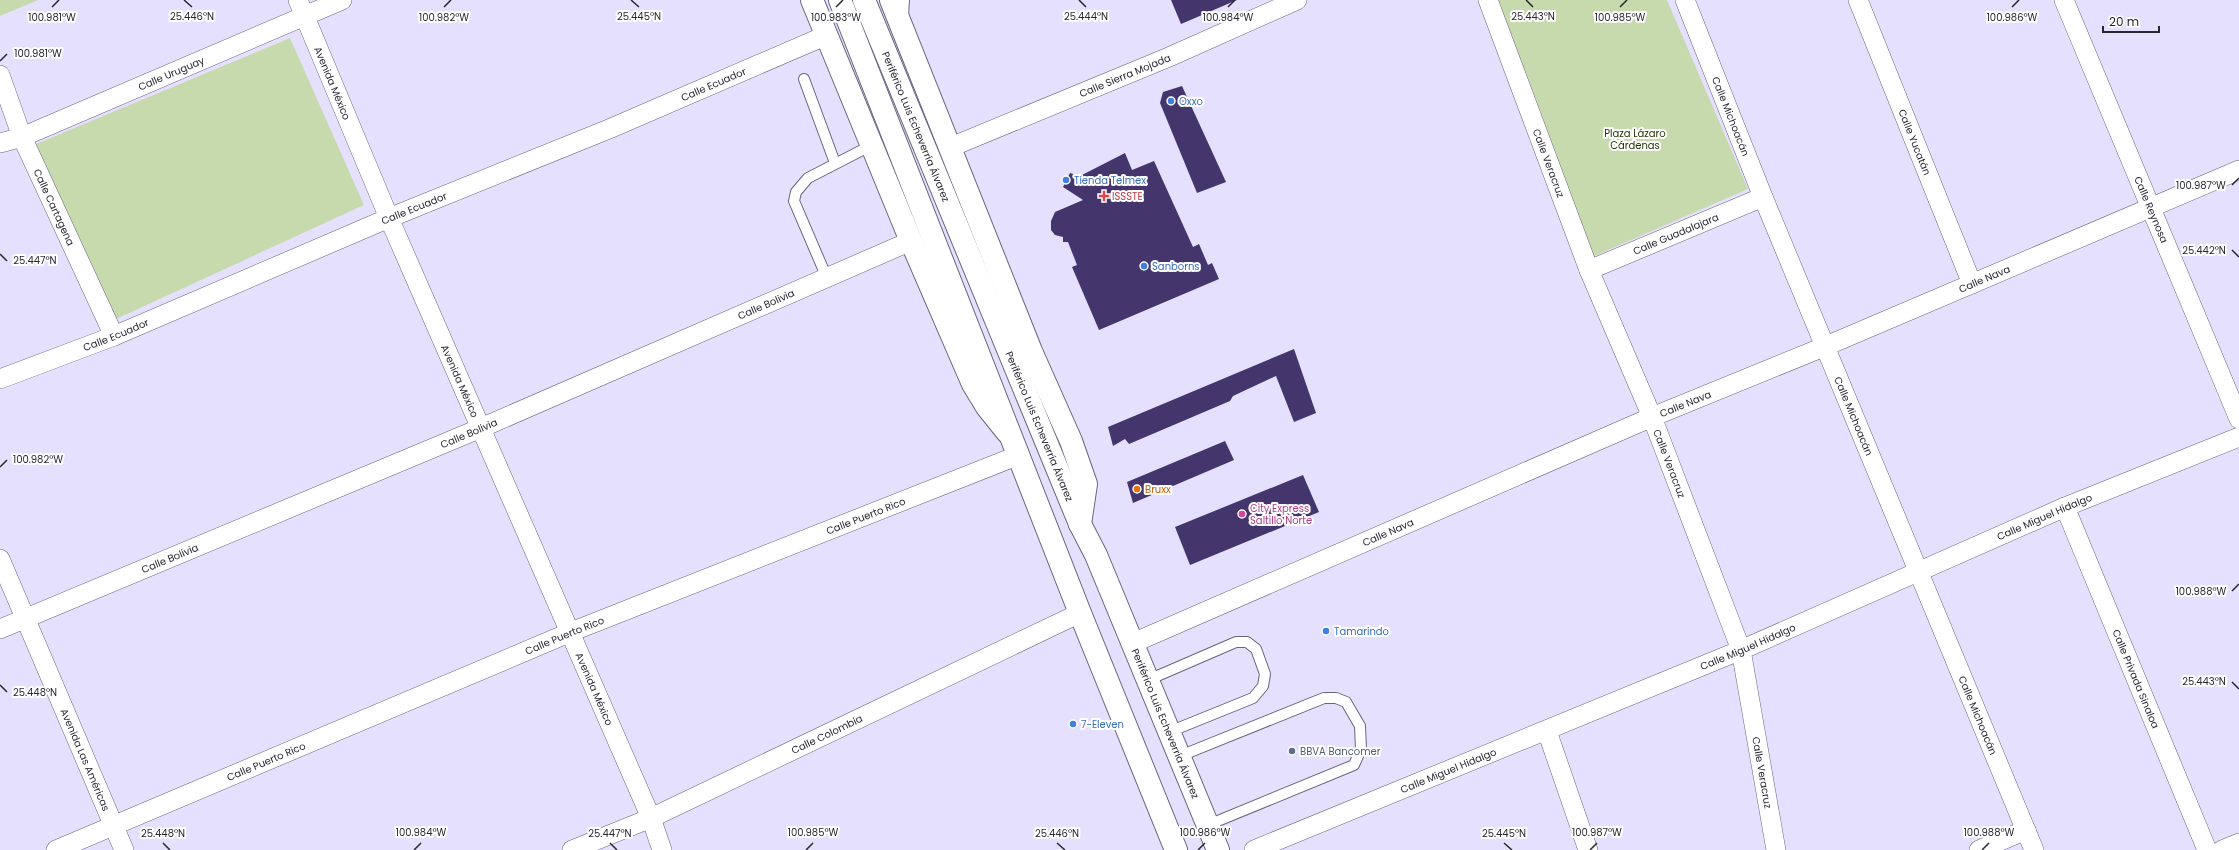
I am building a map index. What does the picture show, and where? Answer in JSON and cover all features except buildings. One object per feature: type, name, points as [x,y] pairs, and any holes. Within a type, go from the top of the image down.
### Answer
[{"type":"main road","points":[[812,0],[911,242],[973,384],[987,407],[1016,447]]},
{"type":"main road","points":[[840,0],[1080,613],[1176,850]]},
{"type":"main road","name":"Periférico Luis Echeverría Álvarez","points":[[864,0],[1080,524],[1096,555],[1218,850]]},
{"type":"main road","points":[[891,0],[951,147],[1031,351],[1071,441],[1086,484],[1080,524]]},
{"type":"street","name":"Calle Uruguay","points":[[0,143],[22,137],[301,8],[342,0]]},
{"type":"street","name":"Calle Sierra Mojada","points":[[951,147],[1169,57],[1297,0]]},
{"type":"street","name":"Calle Veracruz","points":[[1488,0],[1589,270],[1652,417],[1741,650],[1776,850]]},
{"type":"street","name":"Calle Michoacán","points":[[1685,0],[1763,196],[2034,850]]},
{"type":"street","name":"Calle Yucatán","points":[[1858,0],[1972,284]]},
{"type":"street","name":"Calle Reynosa","points":[[2064,0],[2239,419]]},
{"type":"street","name":"Avenida México","points":[[301,8],[389,218],[651,818],[662,850]]},
{"type":"street","name":"Calle Ecuador","points":[[0,379],[114,336],[389,218],[609,129],[827,36]]},
{"type":"street","name":"Calle Cartagena","points":[[0,75],[22,137],[114,336]]},
{"type":"street","name":"Calle Nava","points":[[1133,643],[1652,417],[1826,346],[2239,170]]},
{"type":"street","name":"Calle Guadalajara","points":[[1589,270],[1763,196]]},
{"type":"street","name":"Calle Bolivia","points":[[0,629],[481,428],[911,242]]},
{"type":"street","name":"Calle Miguel Hidalgo","points":[[1254,850],[1547,731],[1741,650],[1918,570],[2065,507],[2239,437]]},
{"type":"street","name":"Calle Puerto Rico","points":[[56,850],[571,632],[1016,447]]},
{"type":"street","name":"Calle Privada Sinaloa","points":[[2065,507],[2207,850]]},
{"type":"street","name":"Avenida Las Américas","points":[[0,559],[124,850]]},
{"type":"street","name":"Calle Colombia","points":[[572,850],[651,818],[1080,613]]},
{"type":"street","points":[[1547,731],[1588,850]]},
{"type":"street","points":[[1979,850],[2026,830]]},
{"type":"street","points":[[2222,850],[2239,843]]},
{"type":"lane","points":[[903,28],[904,0]]},
{"type":"lane","points":[[804,80],[835,163]]},
{"type":"lane","points":[[827,278],[794,201],[796,192],[800,184],[808,178],[872,145]]},
{"type":"lane","points":[[1148,680],[1236,642],[1246,642],[1251,645],[1256,649],[1260,658],[1265,674],[1263,686],[1252,698],[1169,732]]},
{"type":"lane","points":[[1180,756],[1324,698],[1336,698],[1346,702],[1360,726],[1362,749],[1354,765],[1208,825]]},
{"type":"green space","points":[[0,0],[38,0],[0,16]]},
{"type":"green space","name":"Plaza Lázaro Cárdenas","points":[[1489,0],[1667,0],[1748,189],[1592,257]]},
{"type":"green space","points":[[290,38],[364,205],[114,320],[36,144]]},
{"type":"place","name":"Oxxo","points":[[1171,101]]},
{"type":"place","name":"Tienda Telmex","points":[[1066,180]]},
{"type":"place","name":"ISSSTE","points":[[1104,196]]},
{"type":"place","name":"Sanborns","points":[[1144,266]]},
{"type":"place","name":"Bruxx","points":[[1137,489]]},
{"type":"place","name":"City Express Saltillo Norte","points":[[1242,514]]},
{"type":"place","name":"Tamarindo","points":[[1326,631]]},
{"type":"place","name":"7-Eleven","points":[[1073,724]]},
{"type":"place","name":"BBVA Bancomer","points":[[1292,751]]}]
